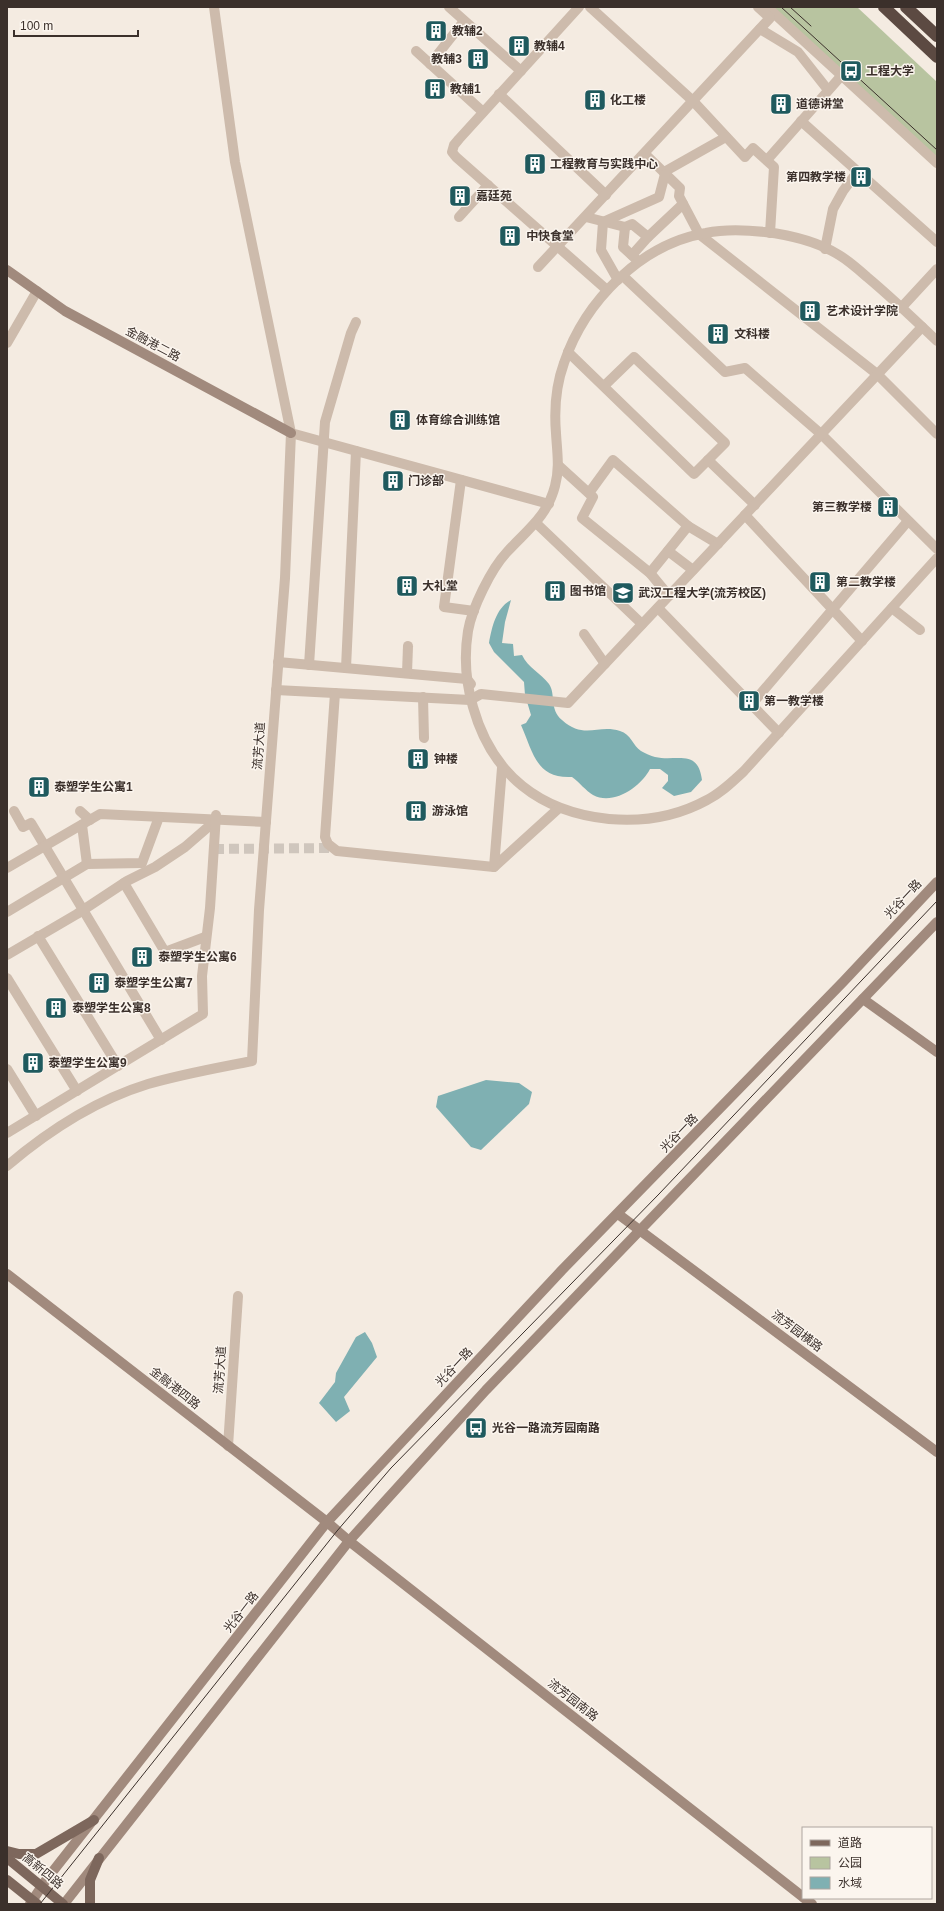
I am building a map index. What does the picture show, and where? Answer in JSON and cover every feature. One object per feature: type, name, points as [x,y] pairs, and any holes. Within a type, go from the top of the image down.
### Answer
[{"type":"highway","points":[[884,7],[937,57]]},
{"type":"highway","points":[[906,7],[937,36]]},
{"type":"main road","name":"金融港二路","points":[[7,270],[65,311],[291,434]]},
{"type":"main road","name":"光谷一路","points":[[33,1903],[42,1886],[327,1522],[557,1276],[844,982],[937,882]]},
{"type":"main road","points":[[64,1904],[349,1540],[486,1390],[641,1231],[937,922]]},
{"type":"main road","points":[[863,999],[937,1052]]},
{"type":"main road","name":"流芳园横路","points":[[618,1214],[937,1452]]},
{"type":"main road","name":"金融港四路","points":[[7,1274],[327,1522]]},
{"type":"main road","name":"流芳园南路","points":[[327,1522],[802,1895]]},
{"type":"main road","points":[[7,1851],[19,1854],[36,1854],[94,1820]]},
{"type":"main road","name":"高新四路","points":[[7,1858],[64,1904]]},
{"type":"main road","points":[[90,1904],[90,1880],[99,1858]]},
{"type":"main road","points":[[7,1880],[33,1903]]},
{"type":"street","name":"流芳大道","points":[[7,1166],[45,1136],[70,1120],[116,1096],[146,1084],[179,1075],[252,1061],[259,910],[285,578],[291,434],[235,162],[214,7]]},
{"type":"street","points":[[449,7],[521,71]]},
{"type":"street","points":[[578,7],[454,145],[452,152],[607,290]]},
{"type":"street","points":[[590,7],[693,101],[745,157],[753,148],[774,167],[770,233]]},
{"type":"street","points":[[538,267],[760,30],[770,18],[758,7]]},
{"type":"street","points":[[767,7],[937,163]]},
{"type":"street","points":[[430,64],[464,21]]},
{"type":"street","points":[[760,30],[798,52],[828,90]]},
{"type":"street","points":[[798,52],[806,43]]},
{"type":"street","points":[[416,51],[483,112]]},
{"type":"street","points":[[767,160],[842,75]]},
{"type":"street","points":[[500,94],[606,195]]},
{"type":"street","points":[[801,121],[937,242]]},
{"type":"street","points":[[603,222],[660,197],[665,173],[726,137]]},
{"type":"street","points":[[644,154],[680,188],[679,196],[699,234],[877,374],[937,434]]},
{"type":"street","points":[[825,249],[833,209],[843,191],[858,171]]},
{"type":"street","points":[[459,217],[488,185]]},
{"type":"street","points":[[632,255],[648,237],[683,204]]},
{"type":"street","points":[[586,217],[624,227],[632,224],[648,237]]},
{"type":"street","points":[[603,222],[601,250],[620,278],[725,372],[745,368],[821,434],[937,549]]},
{"type":"street","points":[[624,227],[623,247],[639,264]]},
{"type":"street","points":[[937,341],[838,254],[785,235],[720,231],[699,234],[660,248],[620,278],[607,290],[584,320],[568,352],[558,384],[556,403],[559,466],[549,504],[536,523],[503,557],[484,588],[468,627],[466,644],[467,679],[470,700],[482,734],[502,768],[523,787],[536,796],[559,808],[592,817],[622,820],[648,819],[671,815],[692,807],[719,793],[744,771],[937,558]]},
{"type":"street","points":[[901,308],[937,268]]},
{"type":"street","points":[[7,343],[37,291]]},
{"type":"street","points":[[309,665],[325,422],[351,333],[356,322]]},
{"type":"street","points":[[276,690],[470,700],[481,694],[568,703],[922,327]]},
{"type":"street","points":[[568,352],[694,474],[725,443],[634,357],[604,386]]},
{"type":"street","points":[[291,434],[549,504]]},
{"type":"street","points":[[346,668],[356,451]]},
{"type":"street","points":[[589,493],[613,460],[688,526],[718,544]]},
{"type":"street","points":[[708,460],[755,505]]},
{"type":"street","points":[[559,466],[593,497],[582,518],[650,573],[669,596]]},
{"type":"street","points":[[461,480],[444,607],[474,611]]},
{"type":"street","points":[[745,515],[862,641]]},
{"type":"street","points":[[751,704],[908,521]]},
{"type":"street","points":[[536,523],[642,624]]},
{"type":"street","points":[[650,573],[688,526]]},
{"type":"street","points":[[668,550],[693,570]]},
{"type":"street","points":[[658,608],[779,733]]},
{"type":"street","points":[[892,608],[920,630]]},
{"type":"street","points":[[584,634],[605,664]]},
{"type":"street","points":[[407,673],[408,646]]},
{"type":"street","points":[[278,662],[467,679],[481,694]]},
{"type":"street","points":[[335,693],[325,837],[328,844],[337,851],[427,854],[494,867]]},
{"type":"street","points":[[423,697],[424,738]]},
{"type":"street","points":[[494,867],[502,768]]},
{"type":"street","points":[[494,867],[559,808]]},
{"type":"street","points":[[14,811],[23,827],[31,823],[46,846],[161,1040]]},
{"type":"street","points":[[80,811],[86,822],[87,864]]},
{"type":"street","points":[[7,868],[100,814],[216,818],[266,822]]},
{"type":"street","points":[[7,912],[87,864],[142,862],[159,817]]},
{"type":"street","points":[[7,955],[181,850],[216,818]]},
{"type":"street","points":[[7,1133],[203,1014],[202,993],[205,936],[210,908],[216,818]]},
{"type":"street","points":[[124,883],[165,952],[205,936]]},
{"type":"street","points":[[38,936],[118,1066]]},
{"type":"street","points":[[7,978],[77,1091]]},
{"type":"street","points":[[7,1069],[36,1116]]},
{"type":"street","name":"流芳大道","points":[[228,1446],[238,1296]]},
{"type":"green space","points":[[771,7],[857,7],[937,82],[937,158]]},
{"type":"water","points":[[511,600],[505,622],[502,643],[513,644],[514,656],[522,655],[531,667],[549,684],[555,711],[558,716],[570,726],[577,729],[612,729],[620,731],[629,737],[638,749],[653,757],[685,758],[691,760],[700,770],[702,780],[691,792],[674,796],[662,788],[668,781],[668,775],[660,769],[650,769],[640,782],[626,793],[609,798],[601,798],[590,793],[572,777],[551,774],[543,769],[533,754],[521,725],[526,723],[531,715],[525,695],[524,682],[494,652],[489,643],[493,624],[498,613],[506,603]]},
{"type":"water","points":[[486,1080],[519,1083],[532,1092],[529,1104],[481,1150],[471,1147],[436,1107],[438,1096]]},
{"type":"water","points":[[365,1332],[372,1343],[377,1357],[344,1397],[350,1411],[336,1422],[319,1403],[335,1382],[336,1373],[356,1337]]},
{"type":"tunnel","points":[[214,849],[332,848]]},
{"type":"tram line","points":[[781,7],[937,150]]},
{"type":"tram line","points":[[790,7],[811,26]]},
{"type":"tram line","points":[[40,1904],[337,1531],[391,1468],[659,1194],[937,901]]},
{"type":"place","name":"教辅2","points":[[436,31]]},
{"type":"place","name":"教辅4","points":[[519,46]]},
{"type":"place","name":"教辅3","points":[[478,59]]},
{"type":"place","name":"工程大学","points":[[851,71]]},
{"type":"place","name":"教辅1","points":[[435,89]]},
{"type":"place","name":"化工楼","points":[[595,100]]},
{"type":"place","name":"道德讲堂","points":[[781,104]]},
{"type":"place","name":"工程教育与实践中心","points":[[535,164]]},
{"type":"place","name":"第四教学楼","points":[[861,177]]},
{"type":"place","name":"嘉廷苑","points":[[460,196]]},
{"type":"place","name":"中快食堂","points":[[510,236]]},
{"type":"place","name":"艺术设计学院","points":[[810,311]]},
{"type":"place","name":"文科楼","points":[[718,334]]},
{"type":"place","name":"体育综合训练馆","points":[[400,420]]},
{"type":"place","name":"门诊部","points":[[393,481]]},
{"type":"place","name":"第三教学楼","points":[[888,507]]},
{"type":"place","name":"第二教学楼","points":[[820,582]]},
{"type":"place","name":"大礼堂","points":[[407,586]]},
{"type":"place","name":"图书馆","points":[[555,591]]},
{"type":"place","name":"武汉工程大学(流芳校区)","points":[[623,593]]},
{"type":"place","name":"第一教学楼","points":[[749,701]]},
{"type":"place","name":"钟楼","points":[[418,759]]},
{"type":"place","name":"泰塑学生公寓1","points":[[39,787]]},
{"type":"place","name":"游泳馆","points":[[416,811]]},
{"type":"place","name":"泰塑学生公寓6","points":[[142,957]]},
{"type":"place","name":"泰塑学生公寓7","points":[[99,983]]},
{"type":"place","name":"泰塑学生公寓8","points":[[56,1008]]},
{"type":"place","name":"泰塑学生公寓9","points":[[33,1063]]},
{"type":"place","name":"光谷一路流芳园南路","points":[[476,1428]]}]
